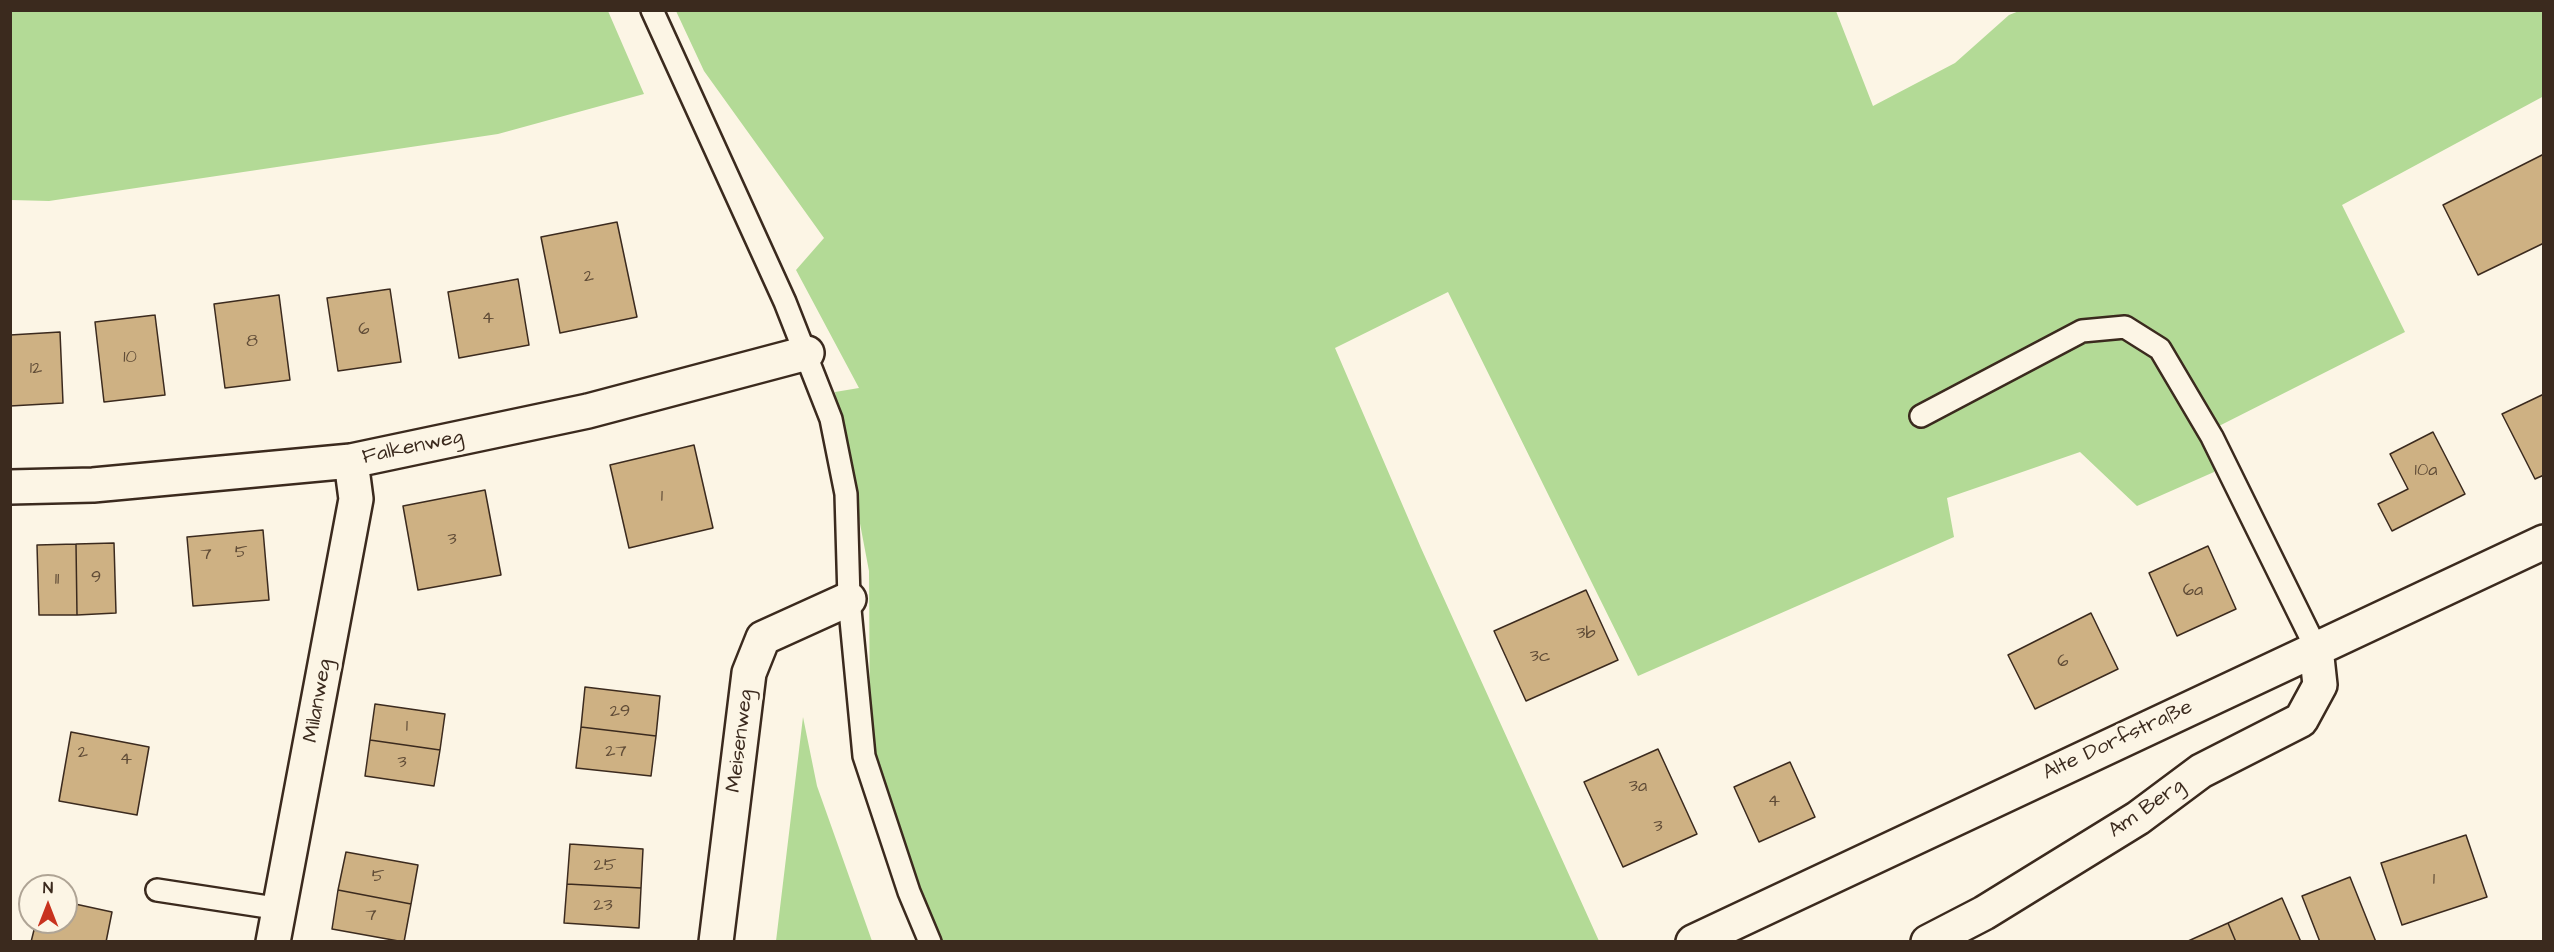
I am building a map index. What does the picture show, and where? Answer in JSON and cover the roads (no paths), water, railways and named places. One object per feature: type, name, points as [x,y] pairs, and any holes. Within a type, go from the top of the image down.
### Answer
[{"type":"street","name":"Falkenweg","points":[[10,487],[93,485],[351,461],[588,411],[807,353]]},
{"type":"street","name":"Milanweg","points":[[273,942],[356,499],[351,461]]},
{"type":"street","name":"Alte Dorfstraße","points":[[1693,942],[2544,542]]},
{"type":"street","name":"Meisenweg","points":[[716,942],[749,673],[759,646],[763,638],[849,599]]},
{"type":"street","name":"Am Berg","points":[[1928,942],[1984,913],[2118,830],[2201,771],[2301,720],[2320,685],[2316,648]]},
{"type":"lane","points":[[652,10],[807,353],[831,419],[846,494],[849,599],[864,756],[909,892],[930,942]]},
{"type":"lane","points":[[1921,416],[2082,331],[2126,327],[2160,349],[2212,437],[2316,648]]},
{"type":"lane","points":[[158,890],[281,909]]}]
